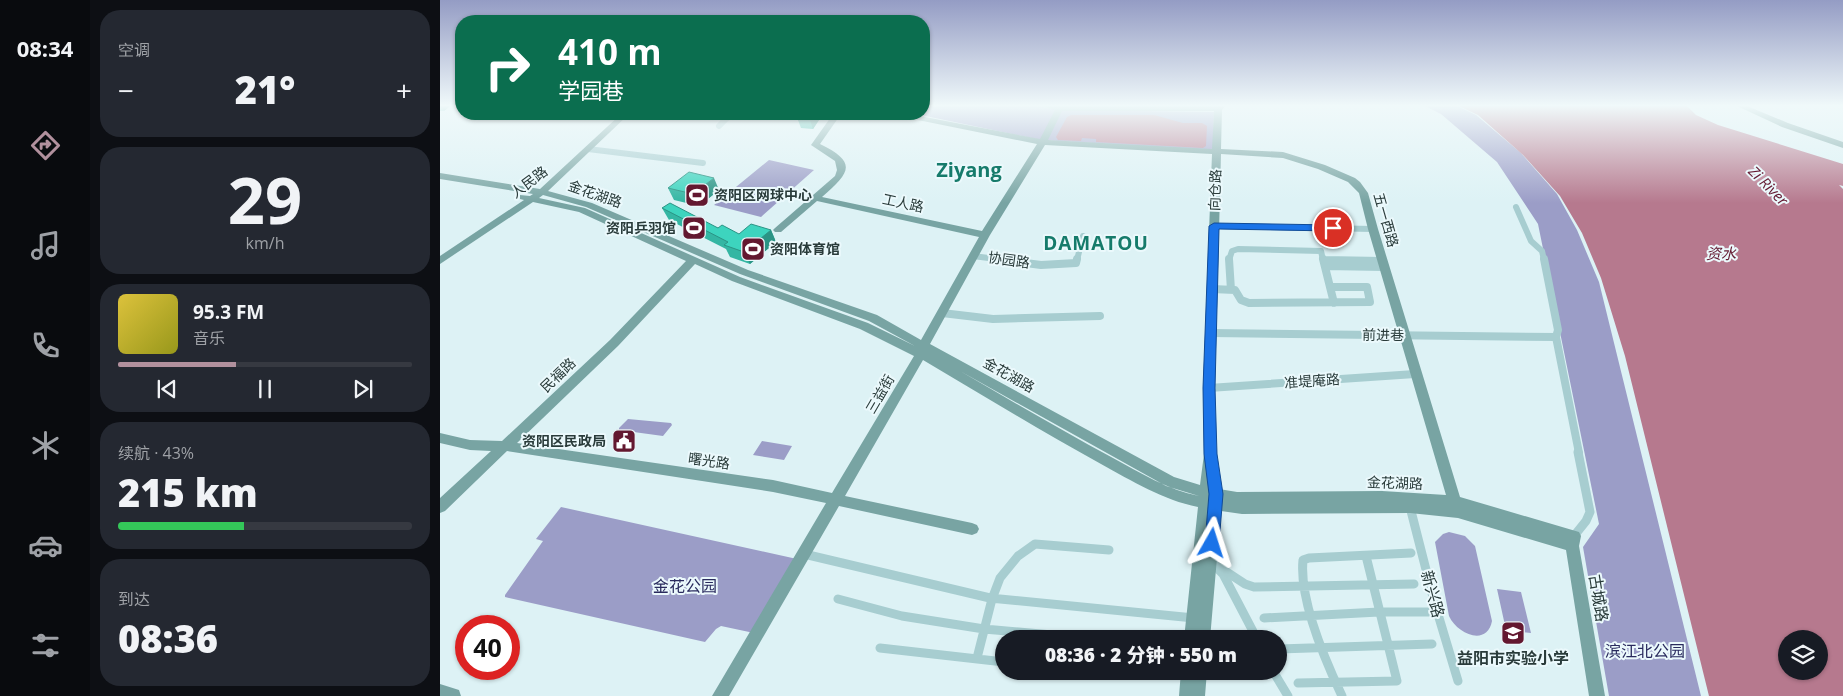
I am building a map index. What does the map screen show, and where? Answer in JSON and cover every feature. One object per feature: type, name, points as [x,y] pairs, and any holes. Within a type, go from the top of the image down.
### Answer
[{"type":"street","name":"人民路","points":[[440,261],[536,195],[599,138]]},
{"type":"street","points":[[778,230],[839,177],[842,170],[840,160],[830,152],[815,145],[820,138]]},
{"type":"street","points":[[1013,138],[1042,144]]},
{"type":"street","points":[[1016,138],[1042,144]]},
{"type":"street","name":"三益街","points":[[721,696],[923,350],[985,235],[1045,138]]},
{"type":"street","name":"向仓路","points":[[1203,630],[1210,561],[1209,388],[1218,138]]},
{"type":"street","points":[[1824,138],[1843,145]]},
{"type":"street","name":"五一西路","points":[[1042,144],[1288,158],[1307,163],[1357,184],[1365,197],[1372,229],[1456,507]]},
{"type":"street","points":[[588,149],[703,163]]},
{"type":"street","name":"金花湖路","points":[[440,176],[590,205],[744,272],[874,318],[923,350]]},
{"type":"street","points":[[440,183],[536,195],[582,210],[736,279],[923,350],[1074,442],[1159,489],[1185,499],[1211,499],[1242,508],[1456,507],[1573,541],[1590,512],[1556,337],[1558,330],[1542,251],[1531,241],[1516,207]]},
{"type":"street","name":"工人路","points":[[816,198],[985,235]]},
{"type":"street","points":[[1214,226],[1372,229]]},
{"type":"street","name":"协园路","points":[[973,256],[1041,265],[1076,263],[1083,236]]},
{"type":"street","points":[[1231,290],[1229,257],[1232,251],[1238,249],[1321,251],[1334,303]]},
{"type":"street","name":"民福路","points":[[440,507],[614,343],[693,260]]},
{"type":"street","points":[[1324,263],[1383,264]]},
{"type":"street","points":[[1212,289],[1235,290],[1241,300],[1249,303],[1370,302],[1367,287],[1330,287]]},
{"type":"street","points":[[942,313],[993,319],[1100,316]]},
{"type":"street","name":"前进巷","points":[[1211,333],[1556,337]]},
{"type":"street","name":"准堤庵路","points":[[1209,388],[1416,374]]},
{"type":"street","name":"曙光路","points":[[440,438],[470,445],[505,446],[774,486],[972,529]]},
{"type":"street","name":"金花湖路","points":[[1211,499],[1382,497],[1456,507]]},
{"type":"street","name":"向仓路","points":[[1193,630],[1211,499]]},
{"type":"street","name":"新兴路","points":[[1410,507],[1434,601],[1458,680]]},
{"type":"street","name":"古城路","points":[[1573,541],[1597,696]]},
{"type":"street","points":[[977,658],[992,598],[1000,578],[1018,556],[1035,544],[1109,550]]},
{"type":"street","points":[[1342,696],[1321,647],[1304,586],[1302,560],[1308,558],[1411,553]]},
{"type":"street","points":[[804,554],[992,598],[1194,618]]},
{"type":"street","points":[[1298,683],[1397,681],[1366,556]]},
{"type":"street","points":[[1210,561],[1245,584],[1254,587],[1414,584]]},
{"type":"street","points":[[1210,561],[1223,574],[1252,630]]},
{"type":"street","points":[[838,599],[902,616],[995,631]]},
{"type":"street","points":[[1264,618],[1379,612],[1429,612]]},
{"type":"street","points":[[1287,649],[1432,644]]},
{"type":"street","points":[[880,648],[995,661]]},
{"type":"street","points":[[1187,696],[1188,680]]},
{"type":"street","points":[[1197,696],[1198,680]]},
{"type":"street","points":[[1279,680],[1288,696]]},
{"type":"street","points":[[440,692],[453,696]]},
{"type":"green space","points":[[1034,138],[1213,138],[1213,150]]},
{"type":"green space","name":"滨江北公园","points":[[1470,138],[1504,138],[1521,153],[1557,194],[1577,230],[1599,282],[1701,696],[1609,696],[1583,547],[1599,524],[1538,224],[1497,162]]},
{"type":"green space","points":[[769,160],[814,170],[761,217],[714,205]]},
{"type":"green space","points":[[628,419],[671,423],[672,425],[663,436],[619,430]]},
{"type":"green space","points":[[762,441],[792,446],[784,460],[753,455]]},
{"type":"green space","name":"金花公园","points":[[561,507],[797,559],[754,633],[721,626],[705,642],[505,597],[543,541],[536,539]]},
{"type":"green space","points":[[1449,532],[1465,536],[1475,546],[1492,621],[1489,629],[1484,634],[1478,636],[1458,628],[1449,616],[1435,542],[1443,534]]},
{"type":"green space","points":[[1497,589],[1521,592],[1531,633],[1506,630]]},
{"type":"water","points":[[1057,138],[1082,138],[1081,141]]},
{"type":"water","points":[[1089,138],[1206,138],[1206,146],[1203,148],[1096,142],[1096,139]]},
{"type":"water","name":"资水","points":[[1504,138],[1761,138],[1843,164],[1843,186],[1839,185],[1843,189],[1843,696],[1709,696],[1625,356],[1601,278],[1582,233],[1560,196],[1523,155]]},
{"type":"building","points":[[689,172],[714,178],[693,194],[668,188]]},
{"type":"building","points":[[670,203],[718,228],[722,225],[739,234],[751,224],[771,230],[744,252],[724,245],[728,242],[662,208]]},
{"type":"place","name":"资阳区网球中心","points":[[697,195]]},
{"type":"place","name":"资阳乒羽馆","points":[[694,228]]},
{"type":"place","name":"资阳体育馆","points":[[753,249]]},
{"type":"place","name":"资阳区民政局","points":[[624,441]]},
{"type":"place","name":"益阳市实验小学","points":[[1513,633]]},
{"type":"district","name":"Ziyang","points":[[969,170]]},
{"type":"district","name":"DAMATOU","points":[[1096,243]]},
{"type":"route","points":[[1212,543],[1216,494],[1210,454],[1209,388],[1214,226],[1333,228]]},
{"type":"water label","name":"Zi River","points":[[1768,186]]}]
